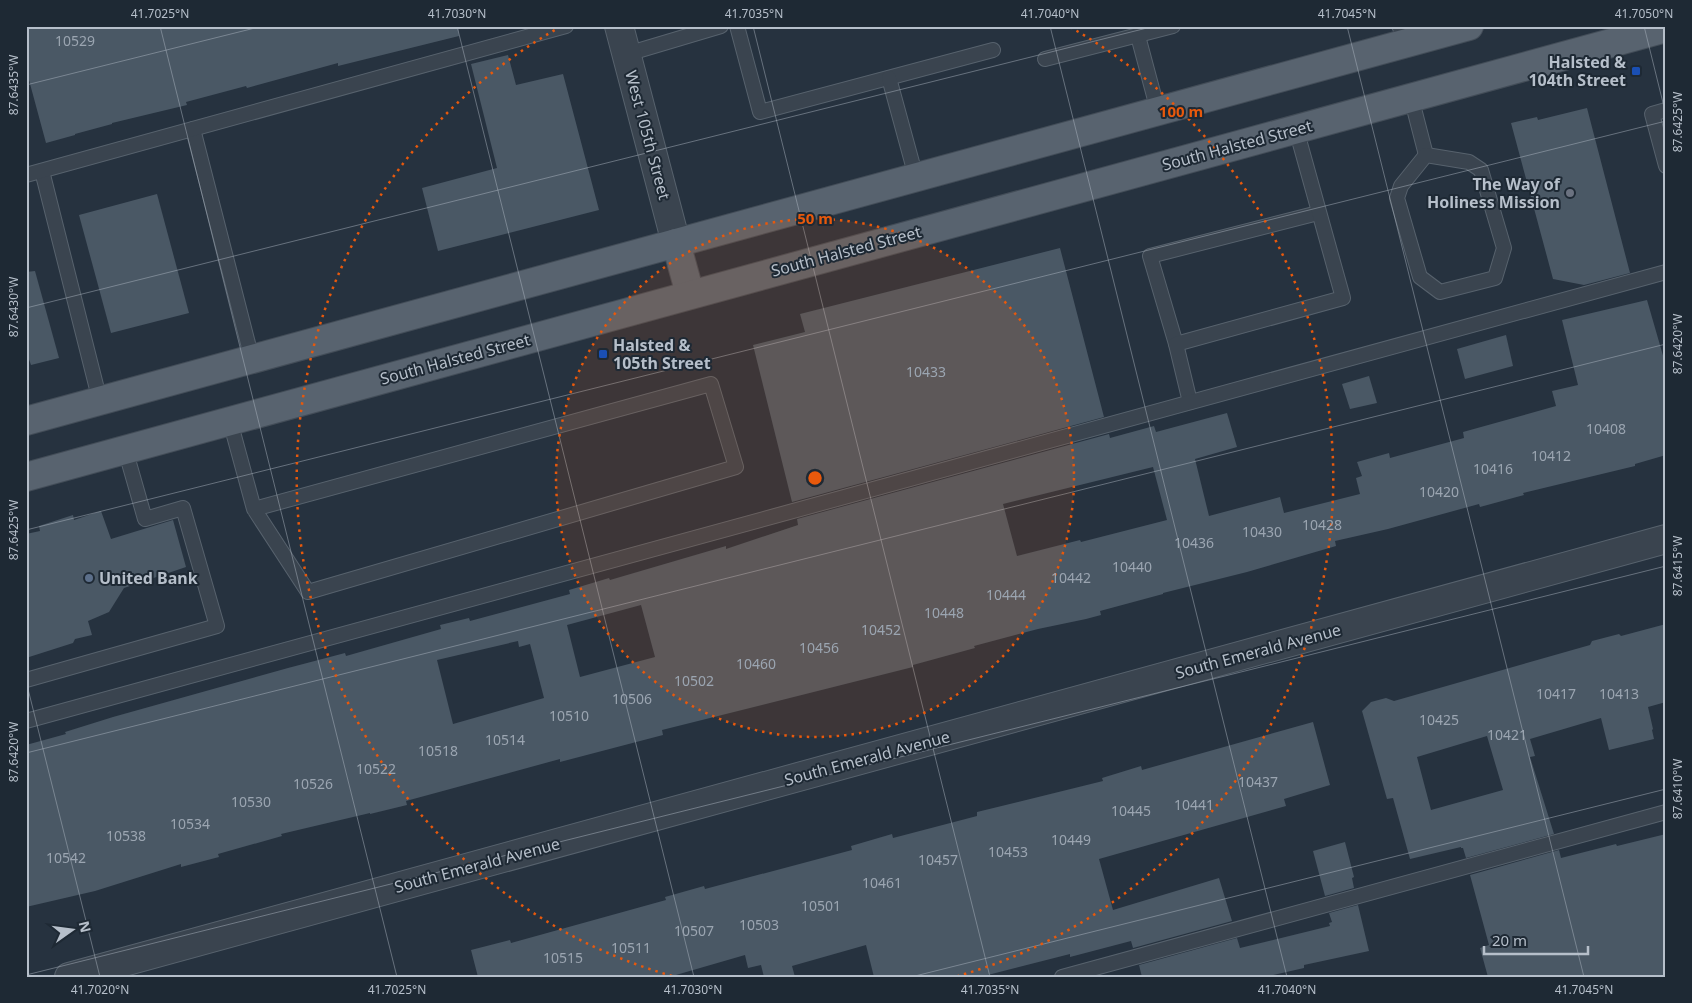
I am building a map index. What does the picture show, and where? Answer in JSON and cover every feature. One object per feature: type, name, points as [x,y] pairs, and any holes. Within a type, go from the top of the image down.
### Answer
[{"type":"main road","points":[[26,421],[1158,111],[1406,34],[1469,26]]},
{"type":"main road","name":"South Halsted Street","points":[[26,477],[1666,28]]},
{"type":"main road","points":[[676,243],[690,294]]},
{"type":"street","name":"West 105th Street","points":[[619,26],[676,243]]},
{"type":"street","name":"South Emerald Avenue","points":[[69,977],[1666,539]]},
{"type":"lane","points":[[26,175],[566,26]]},
{"type":"lane","points":[[627,54],[721,26]]},
{"type":"lane","points":[[737,26],[760,112],[993,50]]},
{"type":"lane","points":[[1045,59],[1173,26]]},
{"type":"lane","points":[[1138,36],[1158,111]]},
{"type":"lane","points":[[889,78],[916,178]]},
{"type":"lane","points":[[1411,97],[1426,155]]},
{"type":"lane","points":[[1666,110],[1652,114],[1666,166]]},
{"type":"lane","points":[[192,129],[252,360]]},
{"type":"lane","points":[[1176,344],[1343,298],[1296,129]]},
{"type":"lane","points":[[1426,155],[1469,162],[1481,170],[1504,248],[1495,278],[1440,292],[1420,276],[1397,198],[1401,186],[1426,155]]},
{"type":"lane","points":[[42,170],[100,401]]},
{"type":"lane","points":[[1190,402],[1176,344],[1150,256],[1318,212]]},
{"type":"lane","points":[[26,720],[1666,272]]},
{"type":"lane","points":[[230,421],[254,509],[308,592],[736,467],[711,384],[254,509]]},
{"type":"lane","points":[[26,680],[217,626],[183,508],[144,519],[125,449]]},
{"type":"lane","points":[[1062,977],[1666,812]]},
{"type":"building","points":[[26,26],[458,26],[459,36],[338,66],[338,63],[247,88],[246,86],[186,102],[187,105],[112,123],[46,143],[26,69]]},
{"type":"building","points":[[508,55],[516,85],[563,74],[599,210],[438,251],[422,188],[497,168],[471,64]]},
{"type":"building","name":"The Way of Holiness Mission","points":[[1587,108],[1630,273],[1584,285],[1553,279],[1511,123],[1537,117],[1538,120]]},
{"type":"building","points":[[157,194],[189,313],[111,333],[79,215]]},
{"type":"building","points":[[1060,248],[1104,417],[792,502],[753,345],[805,332],[800,314]]},
{"type":"building","points":[[35,271],[59,358],[31,365],[26,351],[26,272]]},
{"type":"building","points":[[1647,300],[1666,366],[1666,455],[1635,464],[1635,466],[1523,493],[1524,495],[1480,507],[1479,504],[1388,529],[1335,541],[1336,546],[1100,611],[1101,615],[974,646],[975,648],[913,665],[913,667],[662,730],[663,735],[560,762],[560,759],[406,801],[407,805],[281,834],[282,836],[218,854],[219,857],[181,867],[181,864],[95,891],[26,907],[26,745],[66,734],[65,732],[113,717],[288,668],[345,653],[346,656],[441,629],[440,625],[469,618],[470,621],[570,594],[569,590],[609,578],[610,580],[726,546],[726,549],[798,525],[797,519],[1109,434],[1110,438],[1154,426],[1156,432],[1227,413],[1237,447],[1195,459],[1209,516],[1280,497],[1284,513],[1360,494],[1356,478],[1362,476],[1357,462],[1389,453],[1390,458],[1464,438],[1463,432],[1556,406],[1552,391],[1578,385],[1562,320]],"holes":[[[1153,467],[1167,520],[1017,556],[1003,504]],[[641,605],[655,657],[580,677],[567,625]],[[518,641],[519,647],[530,644],[544,698],[453,724],[437,660]]]},
{"type":"building","points":[[1506,335],[1513,366],[1465,379],[1457,349]]},
{"type":"building","points":[[1369,376],[1377,403],[1350,409],[1342,384]]},
{"type":"building","name":"United Bank","points":[[101,511],[111,539],[173,520],[186,567],[124,588],[109,612],[88,621],[92,635],[75,639],[73,643],[26,658],[26,534],[40,531],[39,526],[73,515],[74,520]]},
{"type":"building","points":[[1666,624],[1666,702],[1648,707],[1654,739],[1609,750],[1601,718],[1530,739],[1535,756],[1530,757],[1554,834],[1466,858],[1461,847],[1410,859],[1393,798],[1387,799],[1362,711],[1371,702],[1386,698],[1394,701],[1590,645],[1592,641],[1619,634],[1621,636]],"holes":[[[1487,736],[1503,790],[1431,810],[1417,757]]]},
{"type":"building","points":[[1313,722],[1330,785],[1284,799],[1286,806],[1099,859],[1113,910],[1219,878],[1232,921],[1133,948],[1131,941],[1070,957],[1070,954],[980,977],[874,977],[866,945],[792,966],[795,977],[764,977],[761,965],[748,968],[745,955],[669,977],[478,977],[471,950],[510,940],[511,943],[666,900],[665,897],[704,886],[705,889],[852,850],[851,846],[892,834],[893,838],[977,816],[977,812],[1103,781],[1102,778],[1141,766],[1142,770]]},
{"type":"building","points":[[1666,834],[1666,977],[1488,977],[1480,948],[1489,945],[1470,875],[1559,850],[1561,858]]},
{"type":"building","points":[[1345,842],[1354,877],[1352,878],[1354,888],[1325,896],[1313,851]]},
{"type":"building","points":[[1358,905],[1369,951],[1304,965],[1304,968],[1265,977],[1142,977],[1139,965],[1237,938],[1240,948],[1330,926],[1329,923],[1332,922],[1329,913]]},
{"type":"place","name":"Halsted & 104th Street","points":[[1636,71]]},
{"type":"place","name":"The Way of Holiness Mission","points":[[1570,193]]},
{"type":"place","name":"Halsted & 105th Street","points":[[603,354]]},
{"type":"place","name":"United Bank","points":[[89,578]]}]
